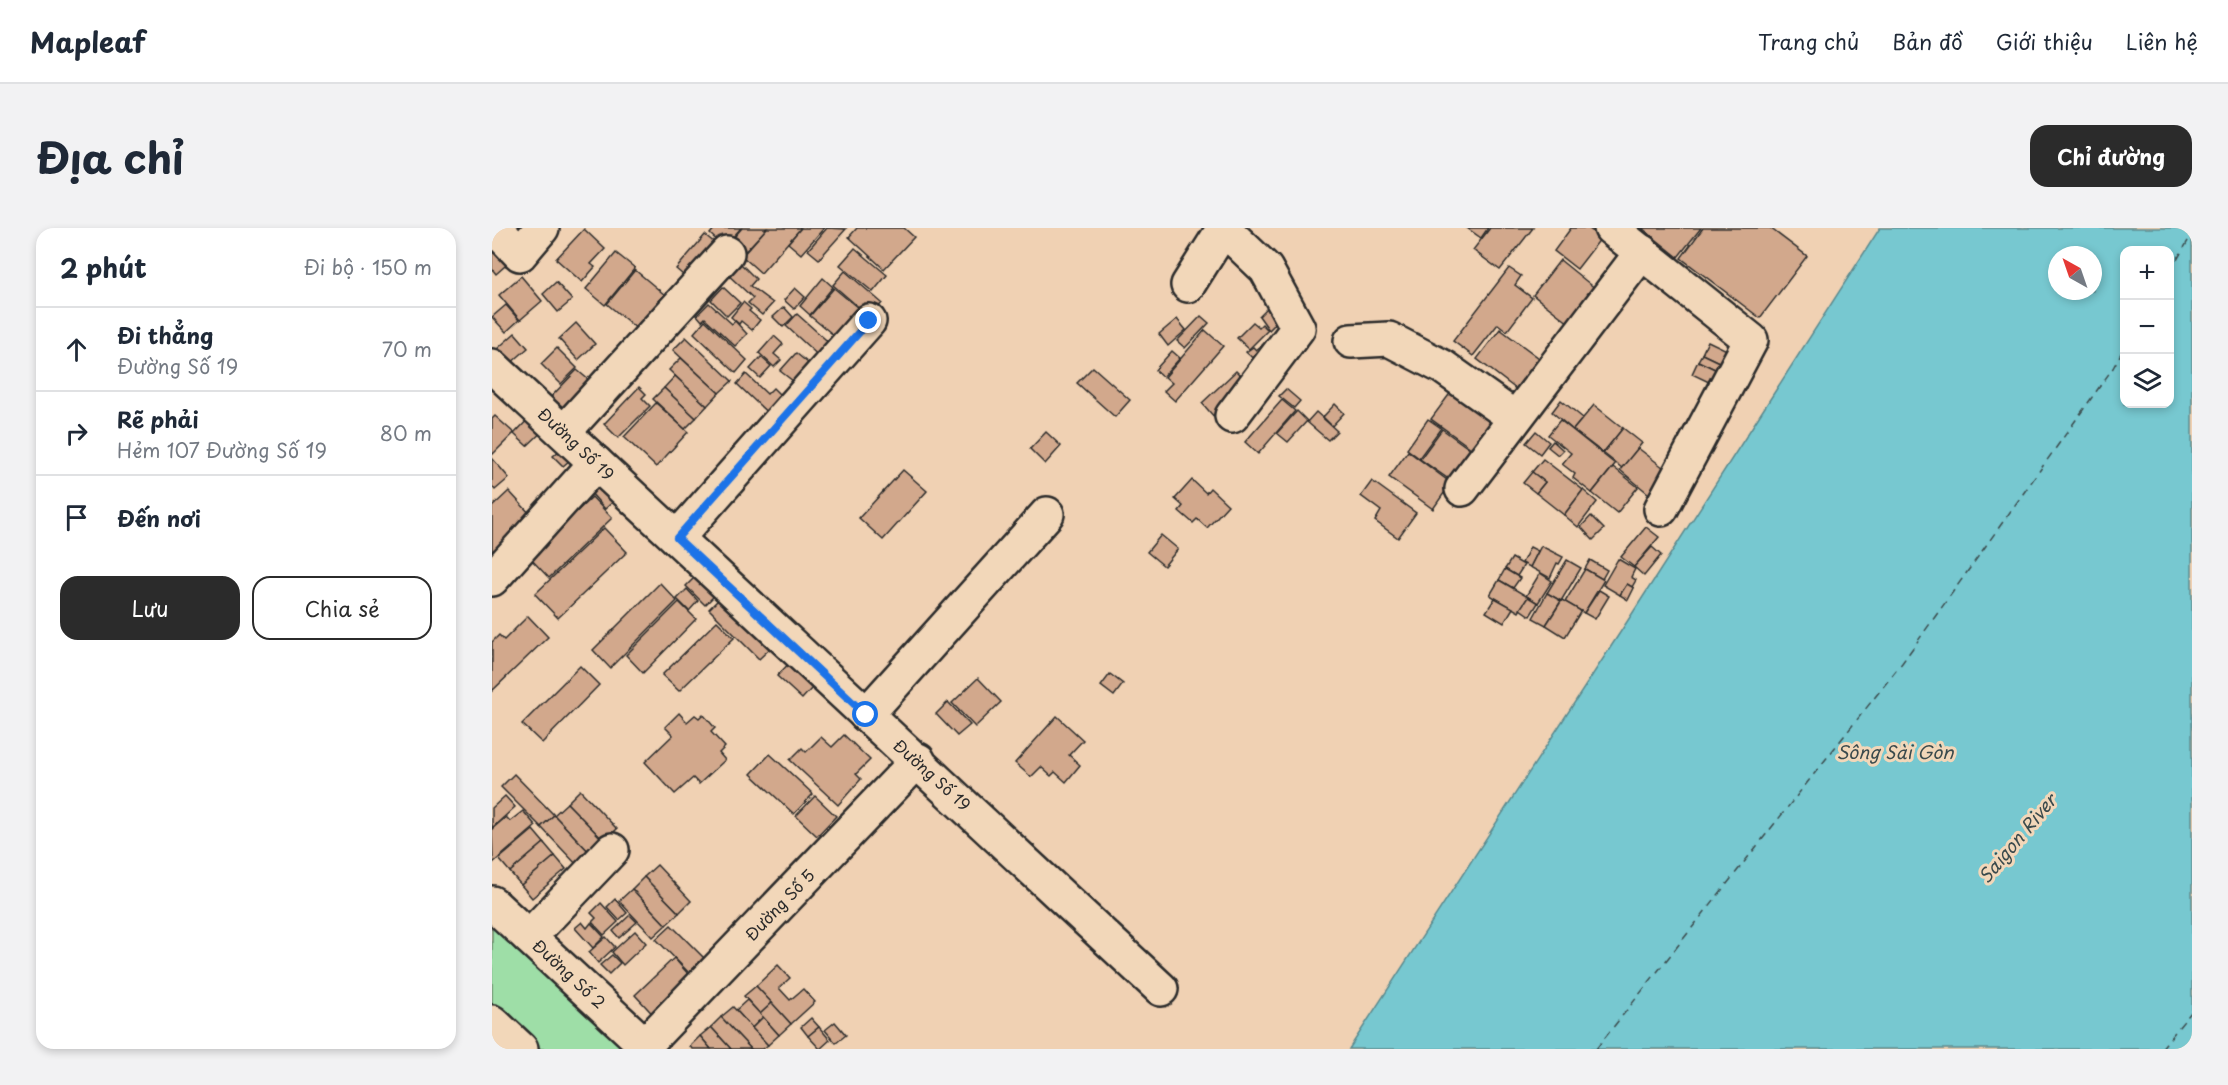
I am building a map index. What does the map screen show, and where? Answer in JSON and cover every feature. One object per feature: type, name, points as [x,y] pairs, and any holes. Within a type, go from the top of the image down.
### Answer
[{"type":"street","points":[[495,228],[520,254],[542,228]]},
{"type":"street","points":[[1188,285],[1224,228],[1266,269],[1298,328],[1232,416]]},
{"type":"street","points":[[1611,228],[1751,340],[1660,508]]},
{"type":"street","points":[[1462,489],[1642,252]]},
{"type":"street","points":[[564,432],[727,253]]},
{"type":"street","points":[[677,538],[869,321]]},
{"type":"street","points":[[1351,341],[1389,339],[1443,367],[1515,418]]},
{"type":"street","name":"Đường Số 19","points":[[492,366],[866,715],[918,760],[1161,989]]},
{"type":"street","points":[[492,579],[597,463]]},
{"type":"street","points":[[866,715],[1047,514]]},
{"type":"street","name":"Đường Số 5","points":[[643,1047],[918,760]]},
{"type":"street","points":[[529,937],[612,850]]},
{"type":"street","name":"Đường Số 2","points":[[492,903],[643,1047]]},
{"type":"street","points":[[492,1022],[521,1049]]},
{"type":"green space","points":[[492,919],[626,1044],[621,1049],[541,1049],[492,1003]]},
{"type":"water","name":"Sông Sài Gòn","points":[[1880,228],[2192,228],[2192,1049],[1349,1049]]},
{"type":"building","points":[[715,228],[741,228],[724,247],[710,234]]},
{"type":"building","points":[[742,228],[767,228],[741,256],[728,244]]},
{"type":"building","points":[[767,228],[801,228],[761,273],[742,256]]},
{"type":"building","points":[[801,228],[824,228],[801,254],[788,243]]},
{"type":"building","points":[[827,228],[846,229],[819,259],[808,250]]},
{"type":"building","points":[[857,228],[904,228],[914,237],[884,269],[849,237]]},
{"type":"building","points":[[1467,228],[1488,228],[1481,238]]},
{"type":"building","points":[[1490,228],[1533,228],[1500,270],[1473,250]]},
{"type":"building","points":[[1571,228],[1588,228],[1601,238],[1577,269],[1554,251]]},
{"type":"building","points":[[1642,228],[1701,228],[1678,257]]},
{"type":"building","points":[[1703,228],[1770,228],[1807,256],[1760,318],[1681,258]]},
{"type":"building","points":[[584,229],[605,249],[591,264],[595,267],[582,282],[556,259]]},
{"type":"building","points":[[705,235],[726,252],[696,286],[676,269]]},
{"type":"building","points":[[492,244],[514,258],[496,274],[492,269]]},
{"type":"building","points":[[855,248],[887,275],[873,292],[840,265]]},
{"type":"building","points":[[616,253],[635,268],[605,305],[586,289]]},
{"type":"building","points":[[737,260],[756,279],[750,286],[773,303],[762,315],[748,303],[753,298],[725,272]]},
{"type":"building","points":[[1560,260],[1596,289],[1569,323],[1533,295]]},
{"type":"building","points":[[1509,268],[1521,276],[1515,285],[1532,298],[1507,331],[1498,324],[1473,356],[1453,341]]},
{"type":"building","points":[[635,270],[665,295],[637,329],[607,304]]},
{"type":"building","points":[[845,271],[882,303],[870,317],[833,285]]},
{"type":"building","points":[[521,276],[542,301],[520,320],[499,295]]},
{"type":"building","points":[[823,278],[833,287],[810,315],[800,306]]},
{"type":"building","points":[[556,282],[572,300],[558,312],[543,294]]},
{"type":"building","points":[[723,287],[740,303],[727,316],[711,300]]},
{"type":"building","points":[[795,288],[805,297],[794,309],[784,300]]},
{"type":"building","points":[[834,288],[864,313],[841,341],[810,316]]},
{"type":"building","points":[[743,302],[751,309],[749,311],[760,320],[752,330],[741,321],[739,324],[731,317]]},
{"type":"building","points":[[709,303],[732,324],[735,321],[747,334],[735,346],[705,318],[702,321],[697,315]]},
{"type":"building","points":[[506,305],[519,320],[506,332],[492,317]]},
{"type":"building","points":[[1269,306],[1281,318],[1269,330],[1259,316]]},
{"type":"building","points":[[784,307],[793,317],[783,327],[773,317]]},
{"type":"building","points":[[797,314],[834,347],[823,360],[786,326]]},
{"type":"building","points":[[1201,316],[1209,323],[1185,348],[1177,341]]},
{"type":"building","points":[[1177,319],[1186,330],[1168,346],[1159,334]]},
{"type":"building","points":[[705,320],[747,360],[736,373],[694,333]]},
{"type":"building","points":[[1253,322],[1259,327],[1262,324],[1268,330],[1249,349],[1237,338]]},
{"type":"building","points":[[576,323],[595,344],[578,360],[559,339]]},
{"type":"building","points":[[1500,329],[1539,358],[1516,389],[1477,359]]},
{"type":"building","points":[[1205,330],[1223,346],[1175,401],[1164,391],[1172,383],[1165,377]]},
{"type":"building","points":[[515,333],[528,348],[510,364],[497,349]]},
{"type":"building","points":[[774,336],[783,344],[774,354],[781,360],[774,367],[759,353]]},
{"type":"building","points":[[686,337],[732,381],[719,393],[673,350]]},
{"type":"building","points":[[1272,337],[1262,367],[1246,352],[1253,347],[1256,350]]},
{"type":"building","points":[[1708,341],[1729,351],[1723,364],[1702,354]]},
{"type":"building","points":[[557,348],[577,368],[561,384],[541,364]]},
{"type":"building","points":[[1172,351],[1180,358],[1163,377],[1155,370]]},
{"type":"building","points":[[796,353],[808,363],[793,381],[780,371]]},
{"type":"building","points":[[1702,354],[1723,364],[1719,371],[1698,361]]},
{"type":"building","points":[[761,357],[771,366],[760,378],[750,369]]},
{"type":"building","points":[[681,358],[719,393],[707,406],[669,370]]},
{"type":"building","points":[[1698,361],[1719,371],[1713,384],[1692,374]]},
{"type":"building","points":[[1093,367],[1130,400],[1115,417],[1077,383]]},
{"type":"building","points":[[577,370],[590,381],[562,411],[549,399]]},
{"type":"building","points":[[1236,371],[1250,385],[1215,418],[1202,403]]},
{"type":"building","points":[[746,374],[767,394],[773,388],[791,406],[777,422],[737,384]]},
{"type":"building","points":[[675,376],[707,406],[696,418],[664,388]]},
{"type":"building","points":[[1457,384],[1507,421],[1482,456],[1431,419]]},
{"type":"building","points":[[639,387],[646,394],[642,398],[650,406],[618,438],[604,424]]},
{"type":"building","points":[[664,388],[696,418],[685,429],[653,399]]},
{"type":"building","points":[[1286,389],[1300,401],[1294,408],[1279,396]]},
{"type":"building","points":[[1282,400],[1295,411],[1258,454],[1245,442]]},
{"type":"building","points":[[1561,400],[1583,418],[1573,430],[1552,412]]},
{"type":"building","points":[[656,403],[688,432],[656,467],[624,437]]},
{"type":"building","points":[[1335,404],[1344,413],[1332,426],[1323,417]]},
{"type":"building","points":[[1594,405],[1623,428],[1603,453],[1573,430]]},
{"type":"building","points":[[1297,411],[1307,421],[1288,442],[1277,433]]},
{"type":"building","points":[[1316,412],[1337,431],[1328,440],[1307,422]]},
{"type":"building","points":[[534,413],[548,426],[527,446],[514,434]]},
{"type":"building","points":[[495,416],[514,433],[492,455],[492,419]]},
{"type":"building","points":[[1428,419],[1441,428],[1419,458],[1407,449]]},
{"type":"building","points":[[1560,420],[1615,464],[1592,493],[1573,478],[1575,474],[1562,464],[1571,453],[1548,435]]},
{"type":"building","points":[[1623,428],[1642,443],[1622,468],[1603,453]]},
{"type":"building","points":[[1442,429],[1471,450],[1450,480],[1420,459]]},
{"type":"building","points":[[1536,431],[1549,442],[1540,454],[1526,443]]},
{"type":"building","points":[[1046,432],[1061,446],[1045,464],[1030,449]]},
{"type":"building","points":[[1553,441],[1563,450],[1558,455],[1548,447]]},
{"type":"building","points":[[566,445],[576,455],[563,466],[553,456]]},
{"type":"building","points":[[1638,448],[1668,471],[1649,494],[1620,470]]},
{"type":"building","points":[[1408,451],[1451,483],[1433,509],[1389,477]]},
{"type":"building","points":[[492,458],[509,478],[495,490],[492,486]]},
{"type":"building","points":[[1543,459],[1583,490],[1564,515],[1536,493],[1545,482],[1532,472]]},
{"type":"building","points":[[1613,467],[1638,487],[1617,513],[1592,493]]},
{"type":"building","points":[[903,470],[927,491],[883,540],[859,518]]},
{"type":"building","points":[[1532,472],[1545,482],[1536,493],[1523,483]]},
{"type":"building","points":[[1192,480],[1206,493],[1210,488],[1228,505],[1207,528],[1197,519],[1193,523],[1179,511],[1183,506],[1175,499]]},
{"type":"building","points":[[1372,481],[1416,513],[1398,538],[1375,521],[1381,511],[1361,496]]},
{"type":"building","points":[[602,484],[616,499],[605,509],[591,493]]},
{"type":"building","points":[[1583,490],[1597,502],[1578,527],[1564,515]]},
{"type":"building","points":[[509,491],[531,515],[492,553],[492,507]]},
{"type":"building","points":[[592,497],[612,518],[549,578],[529,557]]},
{"type":"building","points":[[1591,516],[1604,529],[1593,540],[1581,527]]},
{"type":"building","points":[[1646,527],[1659,537],[1634,567],[1621,557]]},
{"type":"building","points":[[604,528],[627,552],[558,618],[535,594]]},
{"type":"building","points":[[1161,535],[1178,549],[1164,566],[1147,552]]},
{"type":"building","points":[[1541,546],[1563,557],[1559,564],[1557,563],[1550,578],[1530,567]]},
{"type":"building","points":[[1530,547],[1538,551],[1530,567],[1522,563]]},
{"type":"building","points":[[1652,547],[1661,555],[1644,576],[1634,567]]},
{"type":"building","points":[[1512,558],[1524,565],[1517,576],[1505,569]]},
{"type":"building","points":[[1618,559],[1635,569],[1631,577],[1636,580],[1632,587],[1627,584],[1620,595],[1603,585]]},
{"type":"building","points":[[1567,560],[1581,568],[1561,601],[1547,593]]},
{"type":"building","points":[[1590,560],[1607,570],[1602,579],[1585,569]]},
{"type":"building","points":[[705,567],[724,586],[705,605],[686,586]]},
{"type":"building","points":[[1505,569],[1520,578],[1513,588],[1499,580]]},
{"type":"building","points":[[1585,569],[1604,580],[1584,613],[1565,602]]},
{"type":"building","points":[[1540,573],[1552,581],[1538,603],[1526,596]]},
{"type":"building","points":[[1499,580],[1528,597],[1519,612],[1490,595]]},
{"type":"building","points":[[660,583],[677,601],[610,668],[593,650]]},
{"type":"building","points":[[1627,584],[1634,588],[1628,600],[1620,595]]},
{"type":"building","points":[[730,588],[780,639],[759,659],[709,609]]},
{"type":"building","points":[[687,589],[698,601],[689,611],[677,599]]},
{"type":"building","points":[[1599,590],[1609,596],[1595,619],[1584,613]]},
{"type":"building","points":[[1547,593],[1561,601],[1546,625],[1533,618]]},
{"type":"building","points":[[1528,597],[1538,603],[1530,616],[1520,609]]},
{"type":"building","points":[[1495,598],[1513,608],[1504,623],[1486,612]]},
{"type":"building","points":[[1562,600],[1581,611],[1565,637],[1546,625]]},
{"type":"building","points":[[679,602],[696,619],[643,673],[626,655]]},
{"type":"building","points":[[528,616],[548,637],[492,691],[492,642],[499,635],[504,640]]},
{"type":"building","points":[[717,621],[734,638],[679,691],[662,675]]},
{"type":"building","points":[[798,654],[822,677],[802,699],[777,676]]},
{"type":"building","points":[[580,666],[599,685],[542,743],[522,724]]},
{"type":"building","points":[[1110,674],[1123,684],[1114,696],[1101,686]]},
{"type":"building","points":[[978,678],[1001,702],[975,727],[952,703]]},
{"type":"building","points":[[948,702],[970,725],[957,736],[936,714]]},
{"type":"building","points":[[679,713],[687,722],[695,715],[699,718],[703,714],[715,728],[711,732],[725,747],[719,753],[725,760],[699,784],[693,778],[675,794],[645,762],[673,735],[665,727]]},
{"type":"building","points":[[1057,716],[1083,740],[1069,755],[1080,765],[1066,782],[1055,772],[1051,776],[1041,767],[1031,777],[1015,763]]},
{"type":"building","points":[[844,735],[870,760],[856,774],[861,779],[838,805],[790,760],[802,748],[806,752],[821,737],[832,747]]},
{"type":"building","points":[[770,754],[813,794],[794,814],[751,774]]},
{"type":"building","points":[[514,774],[554,815],[541,827],[501,787]]},
{"type":"building","points":[[580,790],[617,829],[604,841],[567,803]]},
{"type":"building","points":[[505,796],[515,807],[492,828],[492,808]]},
{"type":"building","points":[[815,796],[836,816],[817,836],[796,816]]},
{"type":"building","points":[[567,803],[604,841],[591,854],[554,815]]},
{"type":"building","points":[[523,811],[536,826],[493,863],[492,829],[506,817],[510,821]]},
{"type":"building","points":[[554,815],[591,854],[578,866],[541,827]]},
{"type":"building","points":[[533,830],[544,843],[510,872],[499,859]]},
{"type":"building","points":[[544,843],[555,856],[521,885],[510,872]]},
{"type":"building","points":[[555,856],[566,869],[532,898],[521,885]]},
{"type":"building","points":[[657,865],[691,901],[679,913],[644,877]]},
{"type":"building","points":[[644,877],[679,913],[666,925],[632,889]]},
{"type":"building","points":[[632,889],[666,925],[653,937],[619,901]]},
{"type":"building","points":[[615,899],[627,913],[619,920],[607,907]]},
{"type":"building","points":[[601,903],[618,922],[604,935],[592,922],[596,918],[591,913]]},
{"type":"building","points":[[630,915],[637,922],[619,938],[613,931]]},
{"type":"building","points":[[582,922],[587,928],[591,923],[604,937],[593,948],[575,928]]},
{"type":"building","points":[[671,925],[708,962],[693,977],[656,939]]},
{"type":"building","points":[[635,931],[646,943],[623,965],[612,952]]},
{"type":"building","points":[[606,937],[615,947],[598,963],[589,952]]},
{"type":"building","points":[[612,955],[620,963],[609,974],[600,965]]},
{"type":"building","points":[[674,958],[698,985],[659,1021],[635,995]]},
{"type":"building","points":[[778,965],[790,978],[779,988],[790,1000],[803,989],[815,1002],[791,1024],[756,986]]},
{"type":"building","points":[[756,986],[772,1003],[760,1014],[744,996]]},
{"type":"building","points":[[747,1000],[763,1017],[752,1028],[736,1010]]},
{"type":"building","points":[[772,1003],[791,1024],[779,1035],[760,1014]]},
{"type":"building","points":[[733,1007],[768,1045],[763,1049],[751,1049],[721,1017]]},
{"type":"building","points":[[721,1017],[751,1049],[731,1049],[711,1027]]},
{"type":"building","points":[[763,1017],[779,1035],[768,1045],[752,1028]]},
{"type":"building","points":[[811,1018],[819,1027],[808,1036],[801,1027]]},
{"type":"building","points":[[835,1022],[846,1035],[836,1043],[825,1030]]},
{"type":"building","points":[[711,1027],[731,1049],[711,1049],[700,1036]]},
{"type":"building","points":[[819,1027],[830,1040],[820,1049],[808,1036]]},
{"type":"building","points":[[700,1036],[711,1049],[692,1049],[690,1046]]},
{"type":"ferry route","points":[[2174,265],[2192,234]]},
{"type":"ferry route","points":[[1596,1049],[1902,663],[2113,368],[2121,354]]},
{"type":"ferry route","points":[[2161,1049],[2192,1011]]},
{"type":"route","points":[[866,715],[677,538],[869,321]]},
{"type":"water label","name":"Saigon River","points":[[2018,839]]}]
